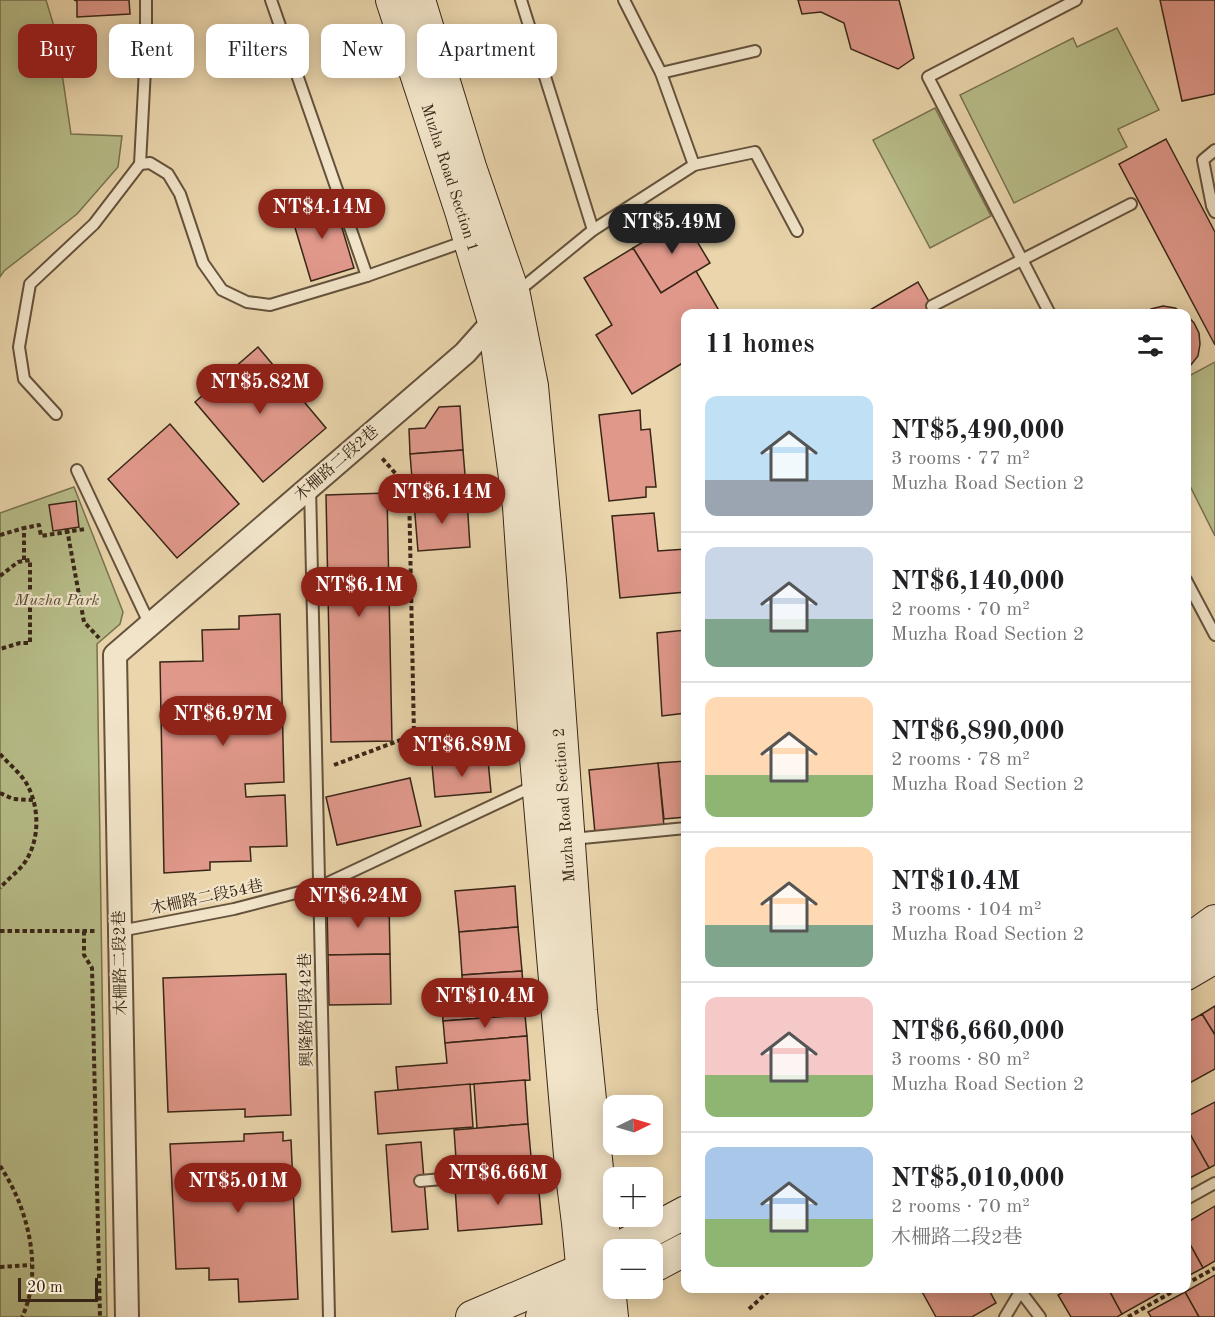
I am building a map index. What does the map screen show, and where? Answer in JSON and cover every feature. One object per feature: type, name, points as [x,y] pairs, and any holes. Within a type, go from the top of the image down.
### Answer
[{"type":"main road","name":"Muzha Road Section 1","points":[[392,0],[470,240],[494,322]]},
{"type":"main road","name":"Muzha Road Section 1","points":[[419,0],[470,167],[514,295]]},
{"type":"main road","name":"Muzha Road Section 2","points":[[514,295],[533,397],[550,580],[551,782],[571,1167],[578,1223],[603,1281]]},
{"type":"main road","name":"Muzha Road Section 2","points":[[494,322],[519,507],[551,782],[568,840],[603,1281]]},
{"type":"main road","points":[[1191,938],[1215,921]]},
{"type":"main road","points":[[1191,971],[1215,957]]},
{"type":"main road","points":[[654,1239],[681,1216]]},
{"type":"main road","points":[[663,1261],[681,1252]]},
{"type":"main road","points":[[472,1317],[603,1281]]},
{"type":"main road","points":[[542,1317],[603,1281]]},
{"type":"street","name":"木柵路二段2巷","points":[[127,1317],[115,655],[465,353],[494,322],[514,295]]},
{"type":"lane","points":[[56,414],[24,379],[19,347],[30,284],[94,224],[140,164],[146,50],[146,0]]},
{"type":"lane","points":[[271,0],[367,276]]},
{"type":"lane","points":[[521,0],[593,230]]},
{"type":"lane","points":[[624,0],[661,73],[694,165]]},
{"type":"lane","points":[[1047,309],[928,77],[1076,0]]},
{"type":"lane","points":[[661,73],[755,51]]},
{"type":"lane","points":[[1215,150],[1203,160],[1215,212]]},
{"type":"lane","points":[[514,295],[593,230],[694,165],[755,152],[797,231]]},
{"type":"lane","points":[[140,164],[150,163],[168,174],[180,194],[203,263],[222,290],[247,302],[270,305],[367,276],[470,240]]},
{"type":"lane","points":[[932,306],[1131,204]]},
{"type":"lane","points":[[77,470],[150,625]]},
{"type":"lane","name":"興隆路四段42巷","points":[[310,487],[329,1317]]},
{"type":"lane","points":[[1191,589],[1215,635]]},
{"type":"lane","name":"木柵路二段54巷","points":[[120,931],[234,909],[320,887],[551,782]]},
{"type":"lane","points":[[568,840],[681,829]]},
{"type":"lane","points":[[420,1181],[571,1167]]},
{"type":"lane","points":[[1191,1196],[1215,1183]]},
{"type":"lane","points":[[1005,1317],[1020,1293]]},
{"type":"lane","points":[[1024,1293],[1036,1316]]},
{"type":"path","points":[[317,771],[414,735],[409,489],[366,439]]},
{"type":"path","points":[[0,535],[39,525],[41,536],[103,526]]},
{"type":"path","points":[[24,528],[24,560]]},
{"type":"path","points":[[68,531],[84,622],[115,655]]},
{"type":"path","points":[[0,576],[18,562],[30,560],[30,643],[20,643],[0,649]]},
{"type":"path","points":[[0,754],[25,781],[33,800],[36,831],[24,863],[0,888]]},
{"type":"path","points":[[0,793],[13,799],[33,800]]},
{"type":"path","points":[[0,931],[120,931]]},
{"type":"path","points":[[84,932],[84,955],[92,968],[100,1317]]},
{"type":"path","points":[[0,1166],[18,1200],[29,1242],[30,1290],[22,1317]]},
{"type":"path","points":[[0,1267],[31,1265]]},
{"type":"path","points":[[1191,1281],[1215,1268]]},
{"type":"path","points":[[749,1309],[767,1293]]},
{"type":"path","points":[[1128,1317],[1170,1293]]},
{"type":"green space","points":[[0,0],[46,0],[53,24],[18,24],[18,78],[63,78],[71,134],[122,136],[118,167],[77,214],[4,271],[0,277]]},
{"type":"green space","points":[[1117,28],[1159,110],[1118,129],[1127,147],[1014,203],[960,95],[1073,38],[1077,47]]},
{"type":"green space","points":[[935,108],[991,216],[930,248],[873,140]]},
{"type":"green space","points":[[1215,362],[1215,536],[1191,488],[1191,375]]},
{"type":"green space","name":"Muzha Park","points":[[74,487],[123,612],[120,624],[97,644],[107,1317],[0,1317],[0,513]]},
{"type":"building","points":[[74,0],[129,0],[130,14],[77,17],[77,1]]},
{"type":"building","points":[[798,0],[899,0],[914,58],[898,69],[851,49],[844,23],[821,12],[802,14]]},
{"type":"building","points":[[1160,0],[1215,0],[1215,94],[1182,101]]},
{"type":"building","points":[[1166,139],[1215,232],[1215,345],[1119,164]]},
{"type":"building","points":[[333,198],[354,268],[311,281],[290,211]]},
{"type":"building","points":[[683,218],[710,263],[661,293],[633,248]]},
{"type":"building","points":[[633,248],[661,293],[696,271],[718,309],[681,309],[681,364],[632,394],[596,335],[612,325],[584,278]]},
{"type":"building","points":[[918,282],[933,309],[872,309]]},
{"type":"building","points":[[1163,306],[1177,309],[1151,309]]},
{"type":"building","points":[[1191,320],[1199,333],[1198,356],[1191,365]]},
{"type":"building","points":[[258,347],[326,428],[263,482],[195,402]]},
{"type":"building","points":[[460,406],[463,450],[410,454],[409,429],[425,428],[439,407]]},
{"type":"building","points":[[640,410],[641,430],[650,429],[656,487],[646,487],[646,497],[609,501],[599,415]]},
{"type":"building","points":[[170,424],[239,504],[177,558],[108,479]]},
{"type":"building","points":[[463,450],[467,499],[414,503],[410,454]]},
{"type":"building","points":[[387,493],[392,741],[331,742],[326,495]]},
{"type":"building","points":[[467,499],[470,547],[418,551],[414,503]]},
{"type":"building","points":[[76,501],[79,527],[53,531],[49,505]]},
{"type":"building","points":[[654,513],[658,551],[681,549],[681,592],[620,598],[612,516]]},
{"type":"building","points":[[280,614],[284,782],[245,784],[246,797],[285,795],[287,846],[250,847],[251,861],[210,862],[210,870],[164,873],[160,662],[203,661],[202,630],[239,629],[239,616]]},
{"type":"building","points":[[681,631],[681,714],[662,716],[657,633]]},
{"type":"building","points":[[488,760],[491,792],[435,797],[432,765]]},
{"type":"building","points":[[681,761],[681,817],[664,819],[658,763]]},
{"type":"building","points":[[658,763],[664,826],[595,833],[589,770]]},
{"type":"building","points":[[410,778],[421,826],[337,845],[326,797]]},
{"type":"building","points":[[515,886],[518,927],[459,932],[455,891]]},
{"type":"building","points":[[389,903],[390,954],[328,955],[327,904]]},
{"type":"building","points":[[518,927],[522,971],[462,975],[459,932]]},
{"type":"building","points":[[390,954],[391,1004],[329,1005],[328,955]]},
{"type":"building","points":[[522,971],[525,1015],[443,1021],[442,1006],[464,1004],[462,975]]},
{"type":"building","points":[[286,974],[291,1115],[245,1117],[245,1109],[168,1112],[163,978]]},
{"type":"building","points":[[1215,1006],[1215,1035],[1202,1014]]},
{"type":"building","points":[[1202,1014],[1215,1035],[1215,1069],[1191,1082],[1191,1020]]},
{"type":"building","points":[[525,1015],[527,1036],[445,1043],[443,1021]]},
{"type":"building","points":[[527,1036],[530,1080],[398,1090],[396,1067],[447,1063],[445,1043]]},
{"type":"building","points":[[525,1080],[528,1124],[477,1128],[474,1084]]},
{"type":"building","points":[[470,1084],[473,1127],[378,1134],[375,1092]]},
{"type":"building","points":[[1215,1102],[1215,1165],[1209,1168],[1191,1136],[1191,1114]]},
{"type":"building","points":[[528,1124],[532,1167],[457,1173],[454,1130]]},
{"type":"building","points":[[283,1132],[283,1141],[291,1140],[298,1299],[239,1302],[238,1279],[209,1280],[209,1268],[176,1269],[170,1144],[244,1141],[244,1134]]},
{"type":"building","points":[[1191,1136],[1209,1168],[1191,1177]]},
{"type":"building","points":[[421,1142],[428,1229],[392,1232],[386,1145]]},
{"type":"building","points":[[538,1181],[542,1224],[458,1231],[455,1187]]},
{"type":"building","points":[[1215,1206],[1215,1261],[1203,1268],[1191,1246],[1191,1220]]},
{"type":"building","points":[[1191,1246],[1203,1268],[1191,1274]]},
{"type":"building","points":[[1215,1275],[1215,1317],[1199,1317],[1186,1293],[1191,1293],[1191,1289]]},
{"type":"building","points":[[923,1293],[991,1293],[996,1303],[972,1317],[936,1317]]},
{"type":"building","points":[[1061,1293],[1111,1293],[1122,1314],[1117,1317],[1071,1317],[1058,1295]]},
{"type":"building","points":[[1111,1293],[1159,1293],[1122,1314]]},
{"type":"building","points":[[1186,1293],[1199,1317],[1151,1317],[1148,1312]]}]
